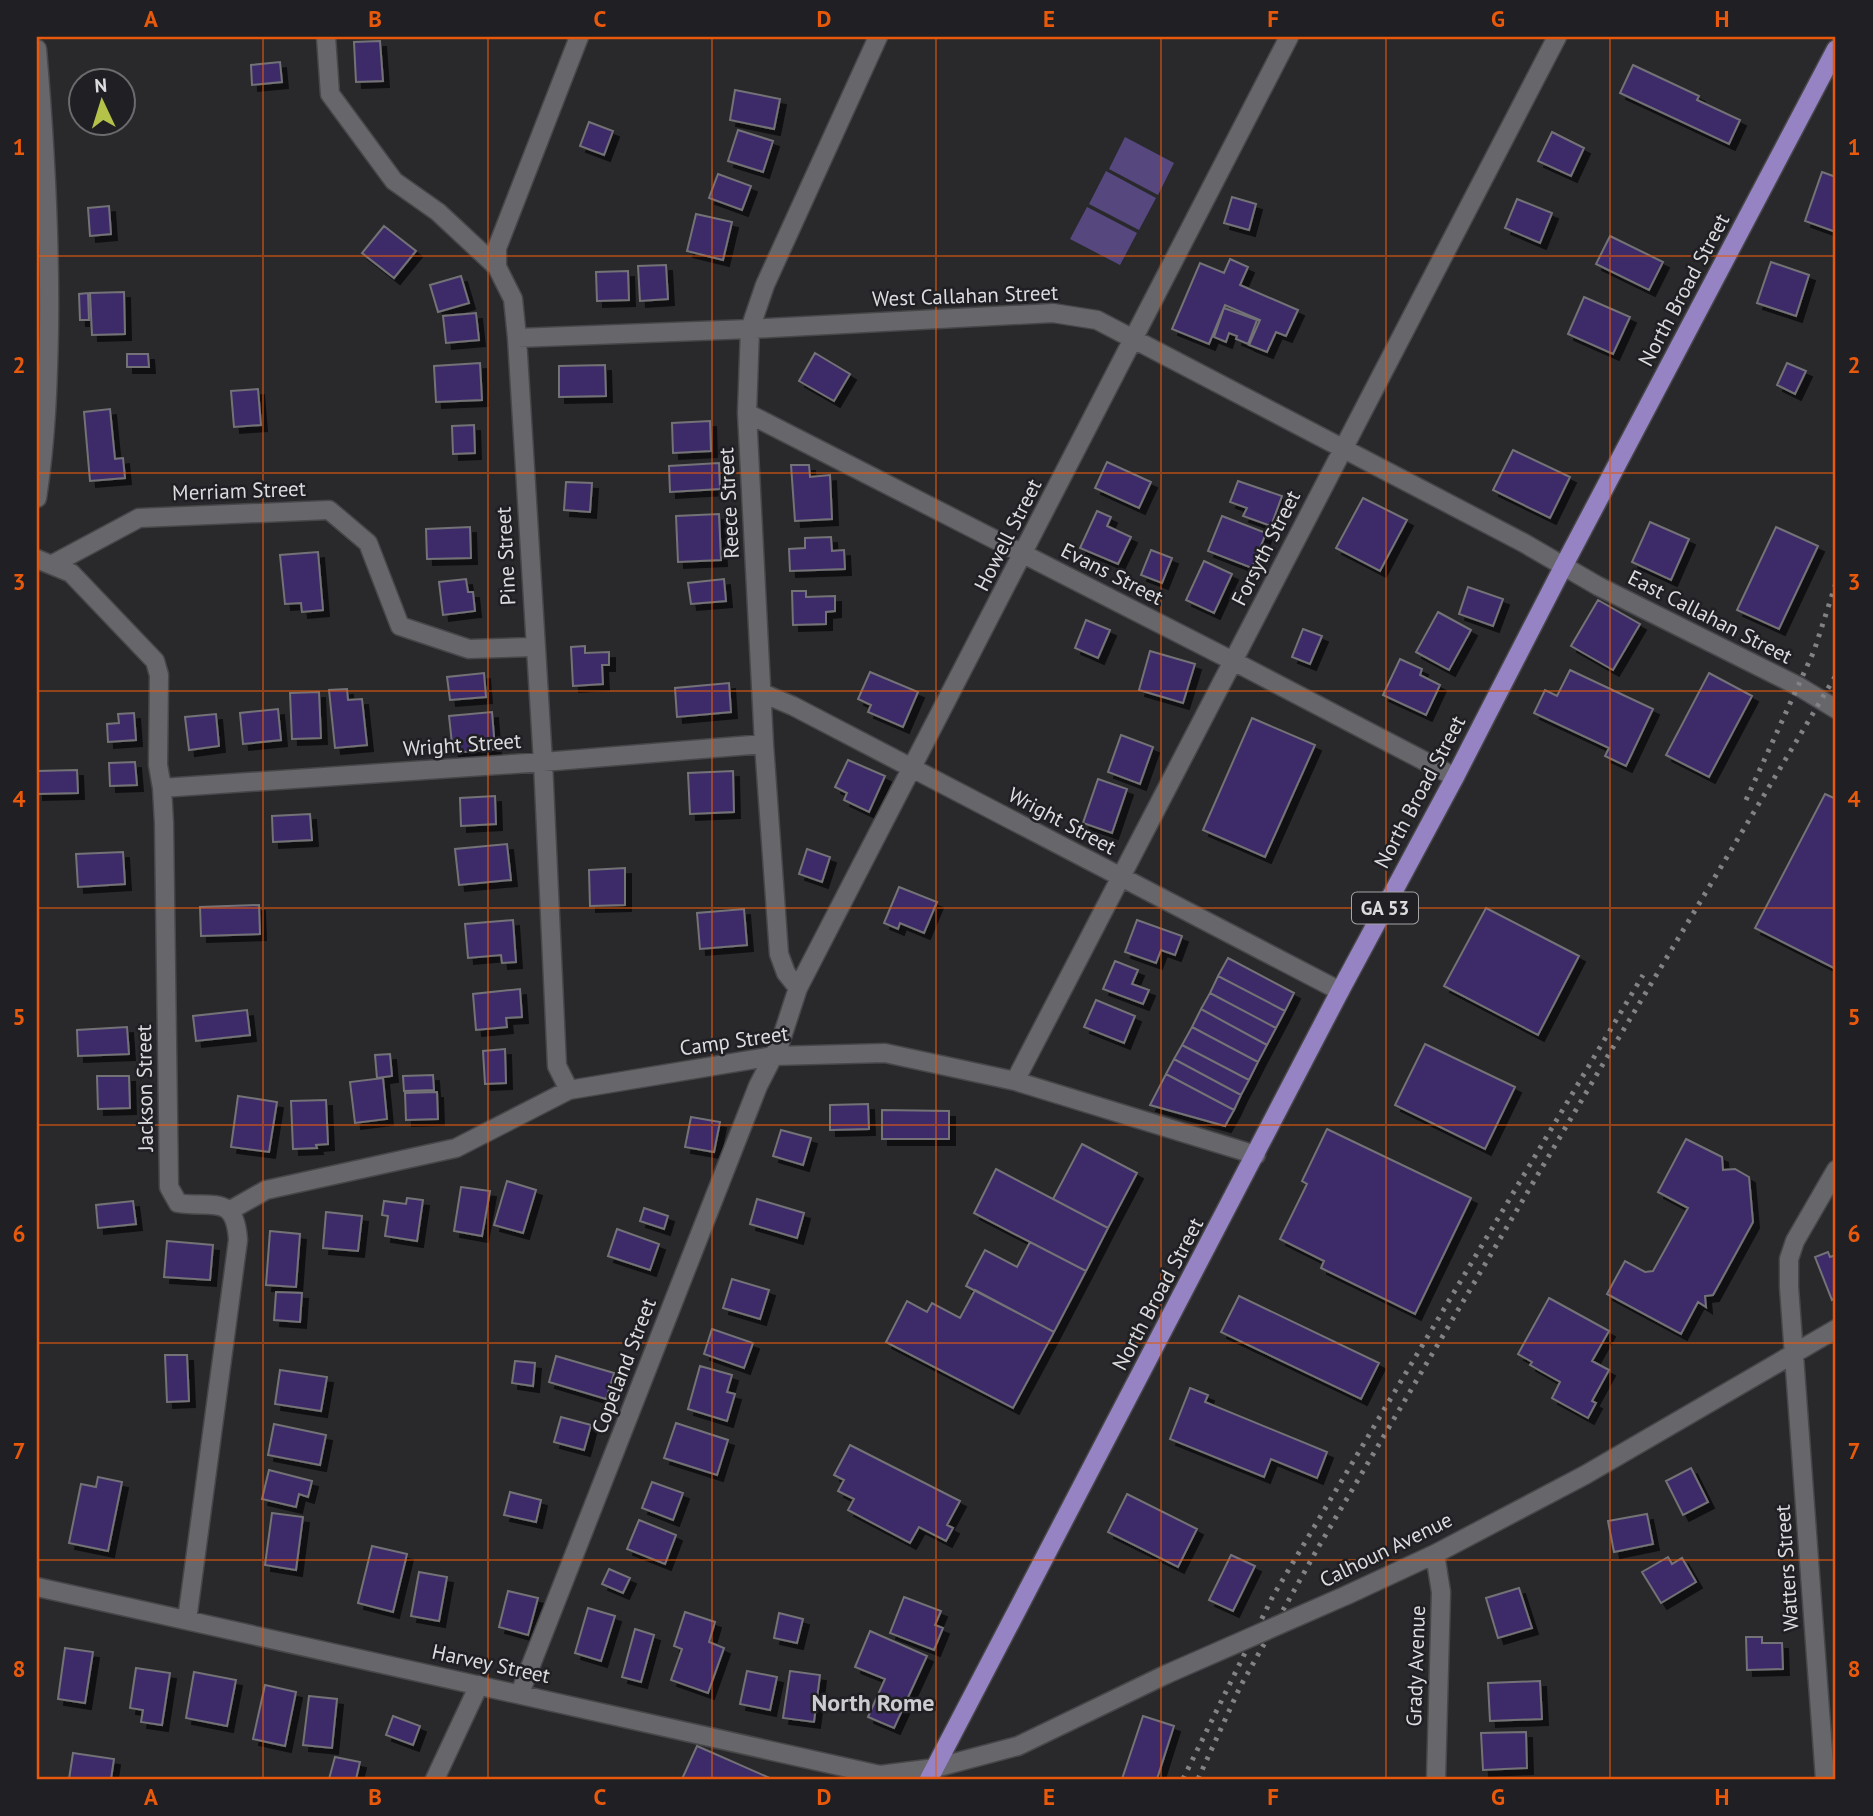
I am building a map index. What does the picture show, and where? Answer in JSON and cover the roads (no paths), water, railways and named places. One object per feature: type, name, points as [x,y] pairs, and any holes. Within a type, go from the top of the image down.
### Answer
[{"type":"main road","name":"North Broad Street","points":[[932,1773],[1836,49]]},
{"type":"street","points":[[326,37],[330,94],[394,181],[438,212],[498,267]]},
{"type":"street","points":[[498,267],[497,248],[504,227],[579,37]]},
{"type":"street","name":"Reece Street","points":[[798,988],[786,973],[779,954],[764,744],[747,413],[750,329],[765,285],[878,37]]},
{"type":"street","name":"Howell Street","points":[[774,1056],[798,988],[1289,37]]},
{"type":"street","name":"Forsyth Street","points":[[1015,1081],[1558,37]]},
{"type":"street","points":[[37,49],[45,138],[50,261],[48,403],[37,498]]},
{"type":"street","name":"Pine Street","points":[[498,267],[513,299],[517,338],[557,1066],[569,1090]]},
{"type":"street","name":"West Callahan Street","points":[[517,338],[1053,313],[1097,320],[1344,447],[1524,543],[1563,567]]},
{"type":"street","name":"Evans Street","points":[[747,413],[1233,661],[1455,778]]},
{"type":"street","name":"Merriam Street","points":[[45,562],[139,518],[329,510],[368,543],[400,626],[469,649],[534,647]]},
{"type":"street","name":"Jackson Street","points":[[45,562],[71,573],[155,661],[160,688],[158,765],[162,788],[169,1187],[178,1203],[210,1203],[229,1211]]},
{"type":"street","name":"East Callahan Street","points":[[1563,567],[1836,709]]},
{"type":"street","name":"Wright Street","points":[[762,693],[793,706],[1340,991]]},
{"type":"street","name":"Wright Street","points":[[162,788],[764,744]]},
{"type":"street","name":"Camp Street","points":[[229,1211],[266,1190],[456,1149],[569,1090],[774,1056],[885,1053],[1015,1081],[1256,1155]]},
{"type":"street","name":"Copeland Street","points":[[520,1693],[758,1086],[774,1056]]},
{"type":"street","name":"Watters Street","points":[[1825,1779],[1830,1748],[1798,1394],[1792,1354],[1789,1259],[1795,1241],[1836,1170]]},
{"type":"street","points":[[187,1620],[238,1240],[237,1224],[229,1211]]},
{"type":"street","name":"Calhoun Avenue","points":[[932,1773],[1018,1746],[1167,1674],[1435,1554],[1584,1475],[1836,1329]]},
{"type":"street","name":"Grady Avenue","points":[[1435,1554],[1441,1592],[1436,1779]]},
{"type":"street","name":"Harvey Street","points":[[37,1587],[880,1775],[932,1773]]},
{"type":"street","points":[[435,1779],[479,1685]]},
{"type":"railway","points":[[1746,800],[1814,651],[1836,583]]},
{"type":"railway","points":[[1198,1779],[1240,1687],[1319,1546],[1836,675]]},
{"type":"railway","points":[[1183,1779],[1273,1596],[1643,975]]},
{"type":"district","name":"North Rome","points":[[873,1703]]}]
